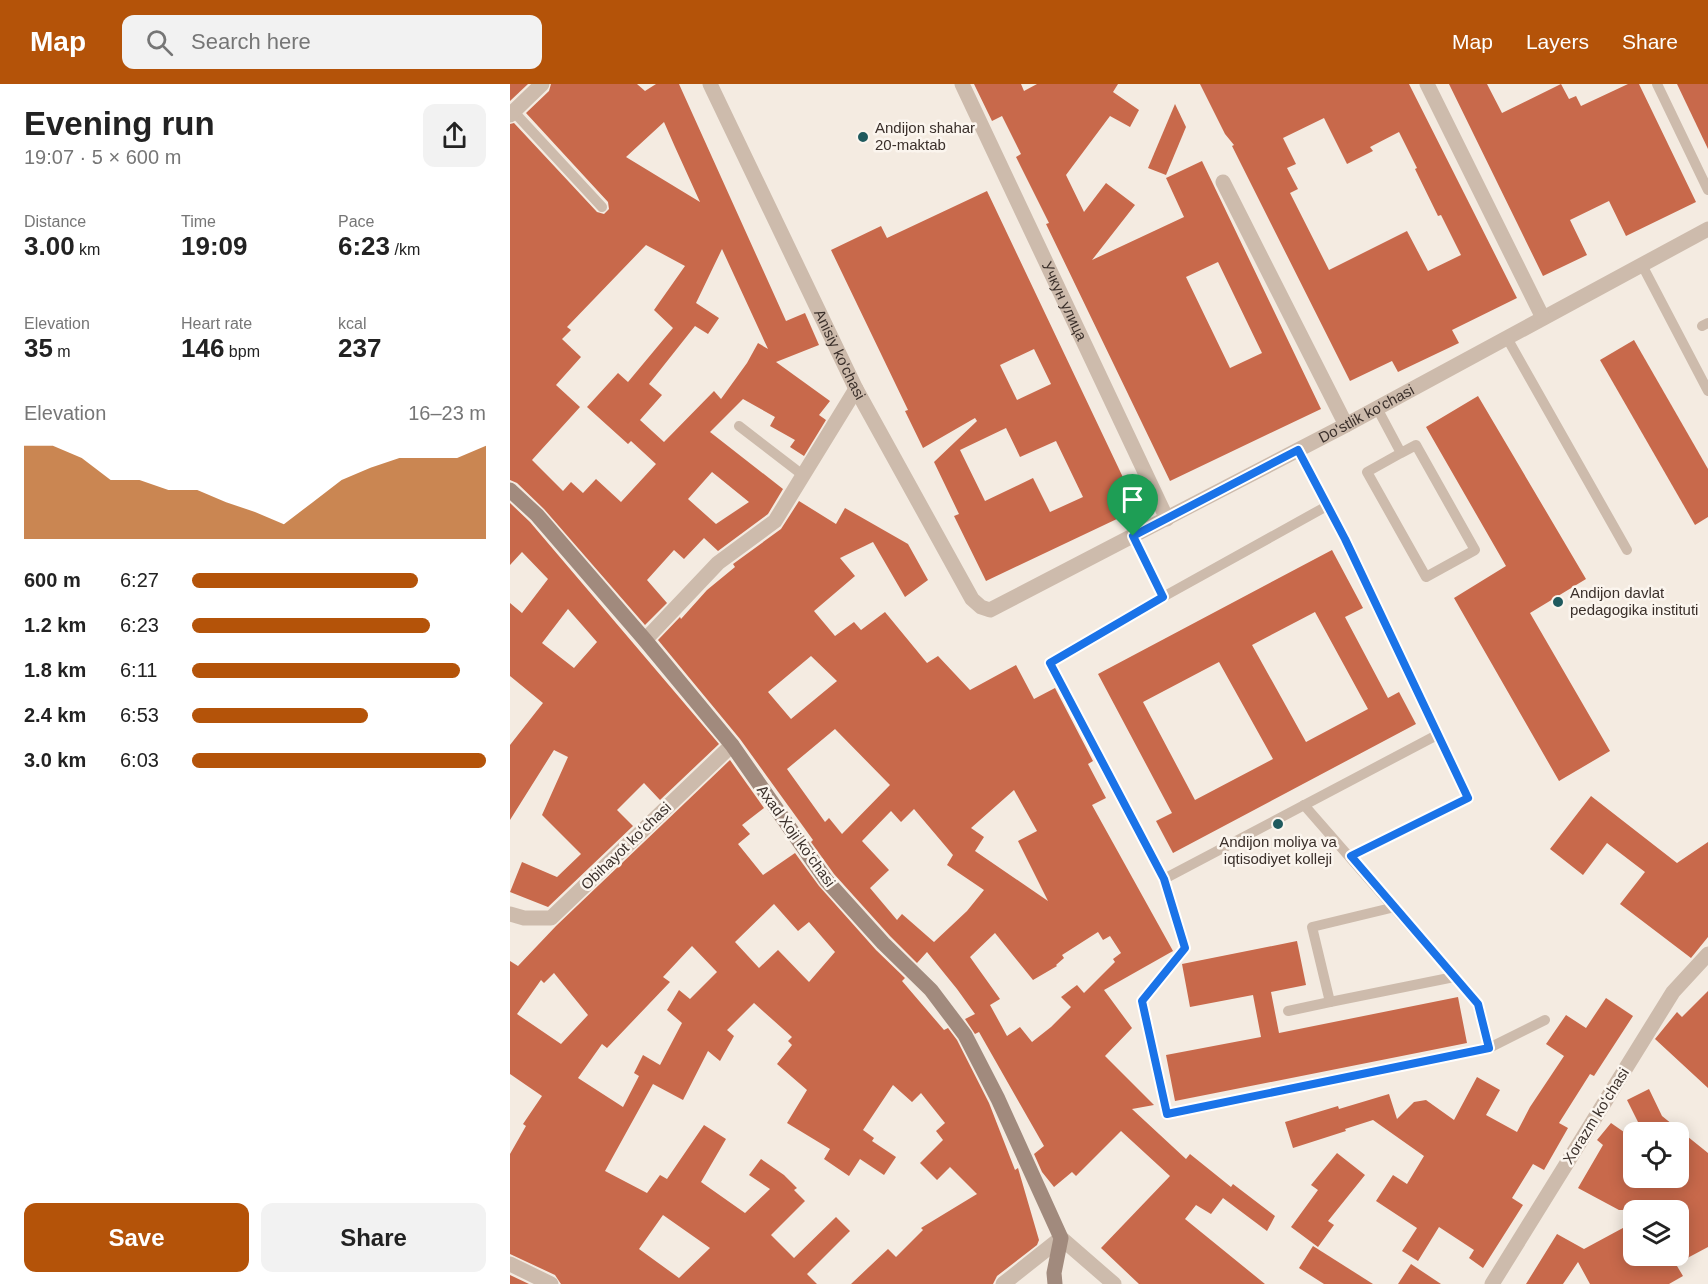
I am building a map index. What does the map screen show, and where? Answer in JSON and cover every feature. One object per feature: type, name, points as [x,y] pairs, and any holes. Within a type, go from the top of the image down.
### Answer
[{"type":"street","points":[[512,113],[542,84]]},
{"type":"street","name":"Anisiy ko'chasi","points":[[710,84],[856,389],[972,599],[981,607],[990,610]]},
{"type":"street","name":"Учкун улица","points":[[962,84],[1167,519]]},
{"type":"street","points":[[1427,84],[1543,318]]},
{"type":"street","points":[[1223,182],[1346,425]]},
{"type":"street","name":"Do'stlik ko'chasi","points":[[990,610],[1346,425],[1708,229]]},
{"type":"street","points":[[645,639],[718,563],[775,521],[856,389]]},
{"type":"street","name":"Axad Xoji koʻchasi","points":[[510,490],[537,515],[645,639],[732,745],[826,880],[883,943],[931,990],[965,1035],[998,1099],[1061,1238]]},
{"type":"street","name":"Obihayot koʻchasi","points":[[510,914],[524,918],[551,918],[732,745]]},
{"type":"street","name":"Xorazm koʻchasi","points":[[1495,1283],[1673,992],[1708,954]]},
{"type":"street","points":[[1003,1284],[1061,1238]]},
{"type":"street","points":[[1055,1284],[1054,1273],[1061,1238]]},
{"type":"street","points":[[1061,1238],[1114,1284]]},
{"type":"street","points":[[510,1264],[551,1284]]},
{"type":"lane","points":[[1657,84],[1708,190]]},
{"type":"lane","points":[[512,113],[602,207]]},
{"type":"lane","points":[[1642,265],[1708,391]]},
{"type":"lane","points":[[1507,338],[1627,550]]},
{"type":"lane","points":[[1377,408],[1401,453]]},
{"type":"lane","points":[[739,426],[804,476]]},
{"type":"lane","points":[[1416,445],[1475,550],[1426,577],[1367,472],[1401,453],[1416,445]]},
{"type":"lane","points":[[1298,450],[1345,539],[1468,798],[1351,856]]},
{"type":"lane","points":[[1327,506],[1050,663],[1164,879],[1185,948],[1142,1001],[1167,1114],[1489,1048],[1545,1020]]},
{"type":"lane","points":[[1133,536],[1163,597]]},
{"type":"lane","points":[[1164,879],[1437,735]]},
{"type":"lane","points":[[1304,805],[1351,856],[1478,1004],[1489,1048]]},
{"type":"lane","points":[[1329,1002],[1312,927],[1395,907]]},
{"type":"lane","points":[[1288,1011],[1454,977]]},
{"type":"building","points":[[510,84],[528,84],[510,101]]},
{"type":"building","points":[[551,84],[637,84],[645,91],[656,84],[679,84],[786,321],[805,313],[819,345],[776,362],[830,401],[819,415],[826,420],[804,456],[790,447],[795,440],[770,426],[775,417],[743,399],[710,432],[783,489],[768,514],[718,551],[704,538],[684,559],[674,550],[647,580],[667,603],[645,625],[544,509],[517,483],[510,480],[510,124],[514,123],[597,212],[604,214],[609,209],[608,202],[526,113],[549,91]],"holes":[[[664,122],[700,202],[626,157]],[[646,245],[685,266],[654,310],[673,328],[628,382],[618,373],[587,407],[628,444],[631,441],[656,464],[621,502],[596,479],[583,493],[571,482],[563,491],[532,460],[580,407],[556,385],[581,357],[562,339],[571,330],[567,327]],[[722,249],[768,349],[758,343],[747,363],[721,399],[714,391],[664,442],[640,420],[662,395],[649,384],[695,326],[708,334],[719,318],[696,303]],[[712,472],[749,502],[716,524],[688,499]]]},
{"type":"building","points":[[974,84],[1021,84],[1024,91],[1037,84],[1118,84],[1113,92],[1139,110],[1130,127],[1110,116],[1066,175],[1084,212],[1106,183],[1135,205],[1092,260],[1184,217],[1166,178],[1202,161],[1321,409],[1170,481],[1046,224],[1049,223],[1016,157],[1021,154],[1002,116],[992,121]],"holes":[[[1218,262],[1262,353],[1230,368],[1186,277]]]},
{"type":"building","points":[[1200,84],[1409,84],[1517,298],[1452,330],[1459,343],[1398,372],[1392,361],[1350,381],[1232,146],[1234,145],[1225,134]],"holes":[[[1324,118],[1347,164],[1373,151],[1370,147],[1399,132],[1438,216],[1441,215],[1461,255],[1428,271],[1407,231],[1329,270],[1290,193],[1298,189],[1287,168],[1296,164],[1283,138]]]},
{"type":"building","points":[[1449,84],[1487,84],[1502,113],[1561,84],[1569,99],[1576,96],[1581,106],[1628,84],[1639,84],[1696,202],[1626,236],[1609,201],[1570,220],[1587,255],[1543,276]]},
{"type":"building","points":[[1677,84],[1708,84],[1708,149]]},
{"type":"building","points":[[1175,104],[1186,127],[1166,175],[1148,168]]},
{"type":"building","points":[[987,191],[1138,509],[986,581],[954,516],[959,514],[934,462],[977,421],[975,418],[923,448],[905,411],[908,410],[831,250],[881,226],[887,238]],"holes":[[[1034,349],[1051,384],[1017,400],[1000,365]],[[1006,428],[1020,457],[1056,441],[1083,497],[1050,512],[1033,478],[985,501],[960,450]]]},
{"type":"building","points":[[1634,340],[1708,469],[1708,517],[1695,525],[1600,360]]},
{"type":"building","points":[[1478,396],[1586,579],[1530,613],[1610,751],[1559,781],[1454,598],[1506,566],[1426,427]]},
{"type":"building","points":[[799,501],[836,524],[845,508],[908,544],[928,580],[905,597],[873,542],[840,558],[855,576],[814,611],[835,636],[854,622],[861,630],[885,612],[927,663],[938,656],[970,690],[1016,665],[1034,699],[1055,688],[1093,761],[1088,764],[1106,798],[1092,805],[1173,951],[1104,990],[1132,1028],[1105,1056],[1154,1105],[1132,1109],[1186,1159],[1190,1154],[1231,1187],[1233,1184],[1275,1216],[1267,1231],[1223,1198],[1211,1214],[1196,1205],[1185,1219],[1265,1284],[1139,1284],[1101,1248],[1170,1176],[1121,1131],[1076,1176],[1072,1172],[1054,1187],[1042,1172],[1034,1154],[1044,1146],[979,1032],[975,1034],[965,1019],[975,1014],[957,989],[927,952],[917,963],[834,874],[811,842],[813,840],[740,739],[658,640],[707,590],[735,567],[733,564],[781,529]],"holes":[[[811,656],[837,681],[791,719],[768,692]],[[835,729],[890,785],[842,834],[829,818],[825,822],[787,769]],[[1014,790],[1037,831],[1018,841],[1048,901],[975,851],[984,837],[971,828]],[[914,809],[953,855],[947,865],[984,890],[967,911],[934,942],[902,914],[897,920],[870,888],[889,870],[862,841],[891,811],[901,822]],[[1098,932],[1103,940],[1110,936],[1121,953],[1084,993],[1077,985],[1061,997],[1071,1007],[1032,1042],[1020,1027],[1007,1036],[990,1005],[1000,999],[970,957],[995,933],[1033,980],[1057,966],[1064,958],[1062,955]]]},
{"type":"building","points":[[510,503],[530,522],[719,744],[660,800],[644,783],[617,810],[633,826],[548,907],[510,892],[522,862],[557,877],[581,854],[542,815],[568,757],[554,750],[510,820],[510,745],[543,703],[510,676],[510,603],[522,613],[548,579],[522,552],[510,565]],"holes":[[[568,609],[597,642],[574,668],[542,643]]]},
{"type":"building","points":[[1332,550],[1363,608],[1345,617],[1388,698],[1399,692],[1416,724],[1173,853],[1156,821],[1172,813],[1098,674]],"holes":[[[1315,612],[1368,709],[1306,742],[1252,645]],[[1219,662],[1273,759],[1195,800],[1143,702]]]},
{"type":"building","points":[[730,760],[764,808],[742,825],[750,834],[738,844],[763,875],[795,853],[819,886],[876,950],[905,978],[902,981],[944,1030],[948,1028],[957,1040],[989,1103],[1015,1170],[1018,1168],[1039,1240],[1037,1245],[997,1276],[993,1284],[851,1284],[888,1249],[896,1257],[923,1230],[921,1228],[977,1194],[950,1167],[937,1180],[920,1163],[943,1140],[936,1131],[945,1123],[921,1093],[912,1102],[893,1085],[863,1130],[874,1138],[872,1141],[896,1157],[884,1175],[860,1159],[849,1176],[824,1159],[830,1149],[787,1123],[807,1090],[777,1064],[792,1045],[788,1041],[792,1037],[754,1003],[727,1030],[734,1036],[720,1061],[708,1051],[683,1100],[653,1084],[605,1171],[647,1193],[660,1175],[667,1179],[704,1125],[726,1139],[701,1182],[745,1213],[770,1189],[749,1175],[761,1159],[784,1175],[797,1188],[794,1190],[805,1201],[771,1235],[794,1258],[836,1217],[850,1231],[807,1274],[817,1284],[561,1284],[555,1275],[510,1254],[510,1154],[526,1126],[523,1124],[542,1096],[510,1074],[510,961],[518,966],[556,926]],"holes":[[[774,904],[798,931],[809,922],[835,952],[809,982],[778,950],[759,968],[735,942]],[[692,946],[717,972],[690,999],[679,990],[667,1010],[682,1023],[660,1065],[643,1055],[634,1073],[639,1076],[623,1107],[578,1078],[602,1044],[607,1048],[670,982],[663,977]],[[554,973],[588,1015],[561,1044],[517,1014],[541,980],[544,983]],[[663,1215],[710,1248],[679,1278],[639,1249]]]},
{"type":"building","points":[[1591,796],[1677,863],[1708,842],[1708,937],[1691,958],[1620,904],[1645,872],[1607,843],[1583,875],[1550,849]]},
{"type":"building","points":[[1297,941],[1306,985],[1271,992],[1279,1033],[1458,997],[1467,1043],[1175,1101],[1166,1055],[1261,1037],[1253,995],[1190,1007],[1182,964]]},
{"type":"building","points":[[1708,991],[1708,1088],[1655,1039],[1677,1012],[1682,1017]]},
{"type":"building","points":[[1606,998],[1633,1016],[1594,1076],[1590,1074],[1559,1123],[1568,1128],[1544,1170],[1533,1164],[1512,1198],[1523,1205],[1483,1268],[1469,1258],[1474,1250],[1439,1227],[1418,1261],[1402,1251],[1417,1228],[1376,1201],[1393,1175],[1407,1184],[1424,1156],[1373,1120],[1293,1148],[1285,1122],[1389,1094],[1397,1119],[1414,1102],[1426,1100],[1454,1120],[1477,1077],[1500,1090],[1486,1115],[1517,1132],[1530,1107],[1564,1056],[1546,1044],[1566,1015],[1586,1028]]},
{"type":"building","points":[[1649,1089],[1662,1116],[1669,1122],[1638,1122],[1627,1100]]},
{"type":"building","points":[[1611,1123],[1623,1131],[1623,1188],[1689,1188],[1689,1138],[1708,1153],[1708,1247],[1689,1257],[1689,1200],[1623,1200],[1623,1210],[1619,1210],[1578,1188],[1603,1145],[1597,1140]]},
{"type":"building","points":[[1337,1153],[1365,1175],[1328,1221],[1334,1225],[1318,1247],[1291,1227],[1318,1190],[1311,1185]]},
{"type":"building","points":[[1623,1228],[1623,1266],[1677,1266],[1683,1276],[1669,1284],[1590,1284],[1578,1262],[1563,1284],[1526,1284],[1557,1234],[1584,1249]]},
{"type":"building","points":[[1313,1246],[1373,1284],[1324,1284],[1299,1268]]},
{"type":"building","points":[[1411,1264],[1441,1284],[1398,1284]]},
{"type":"building","points":[[510,1275],[529,1284],[510,1284]]},
{"type":"place","name":"Andijon shahar 20-maktab","points":[[863,137]]},
{"type":"place","name":"Andijon davlat pedagogika instituti","points":[[1558,602]]},
{"type":"place","name":"Andijon moliya va iqtisodiyet kolleji","points":[[1278,824]]},
{"type":"route","points":[[1298,450],[1345,539],[1468,798],[1351,856],[1478,1004],[1489,1048],[1167,1114],[1142,1001],[1185,948],[1164,879],[1050,663],[1163,597],[1133,536],[1298,450]]}]
